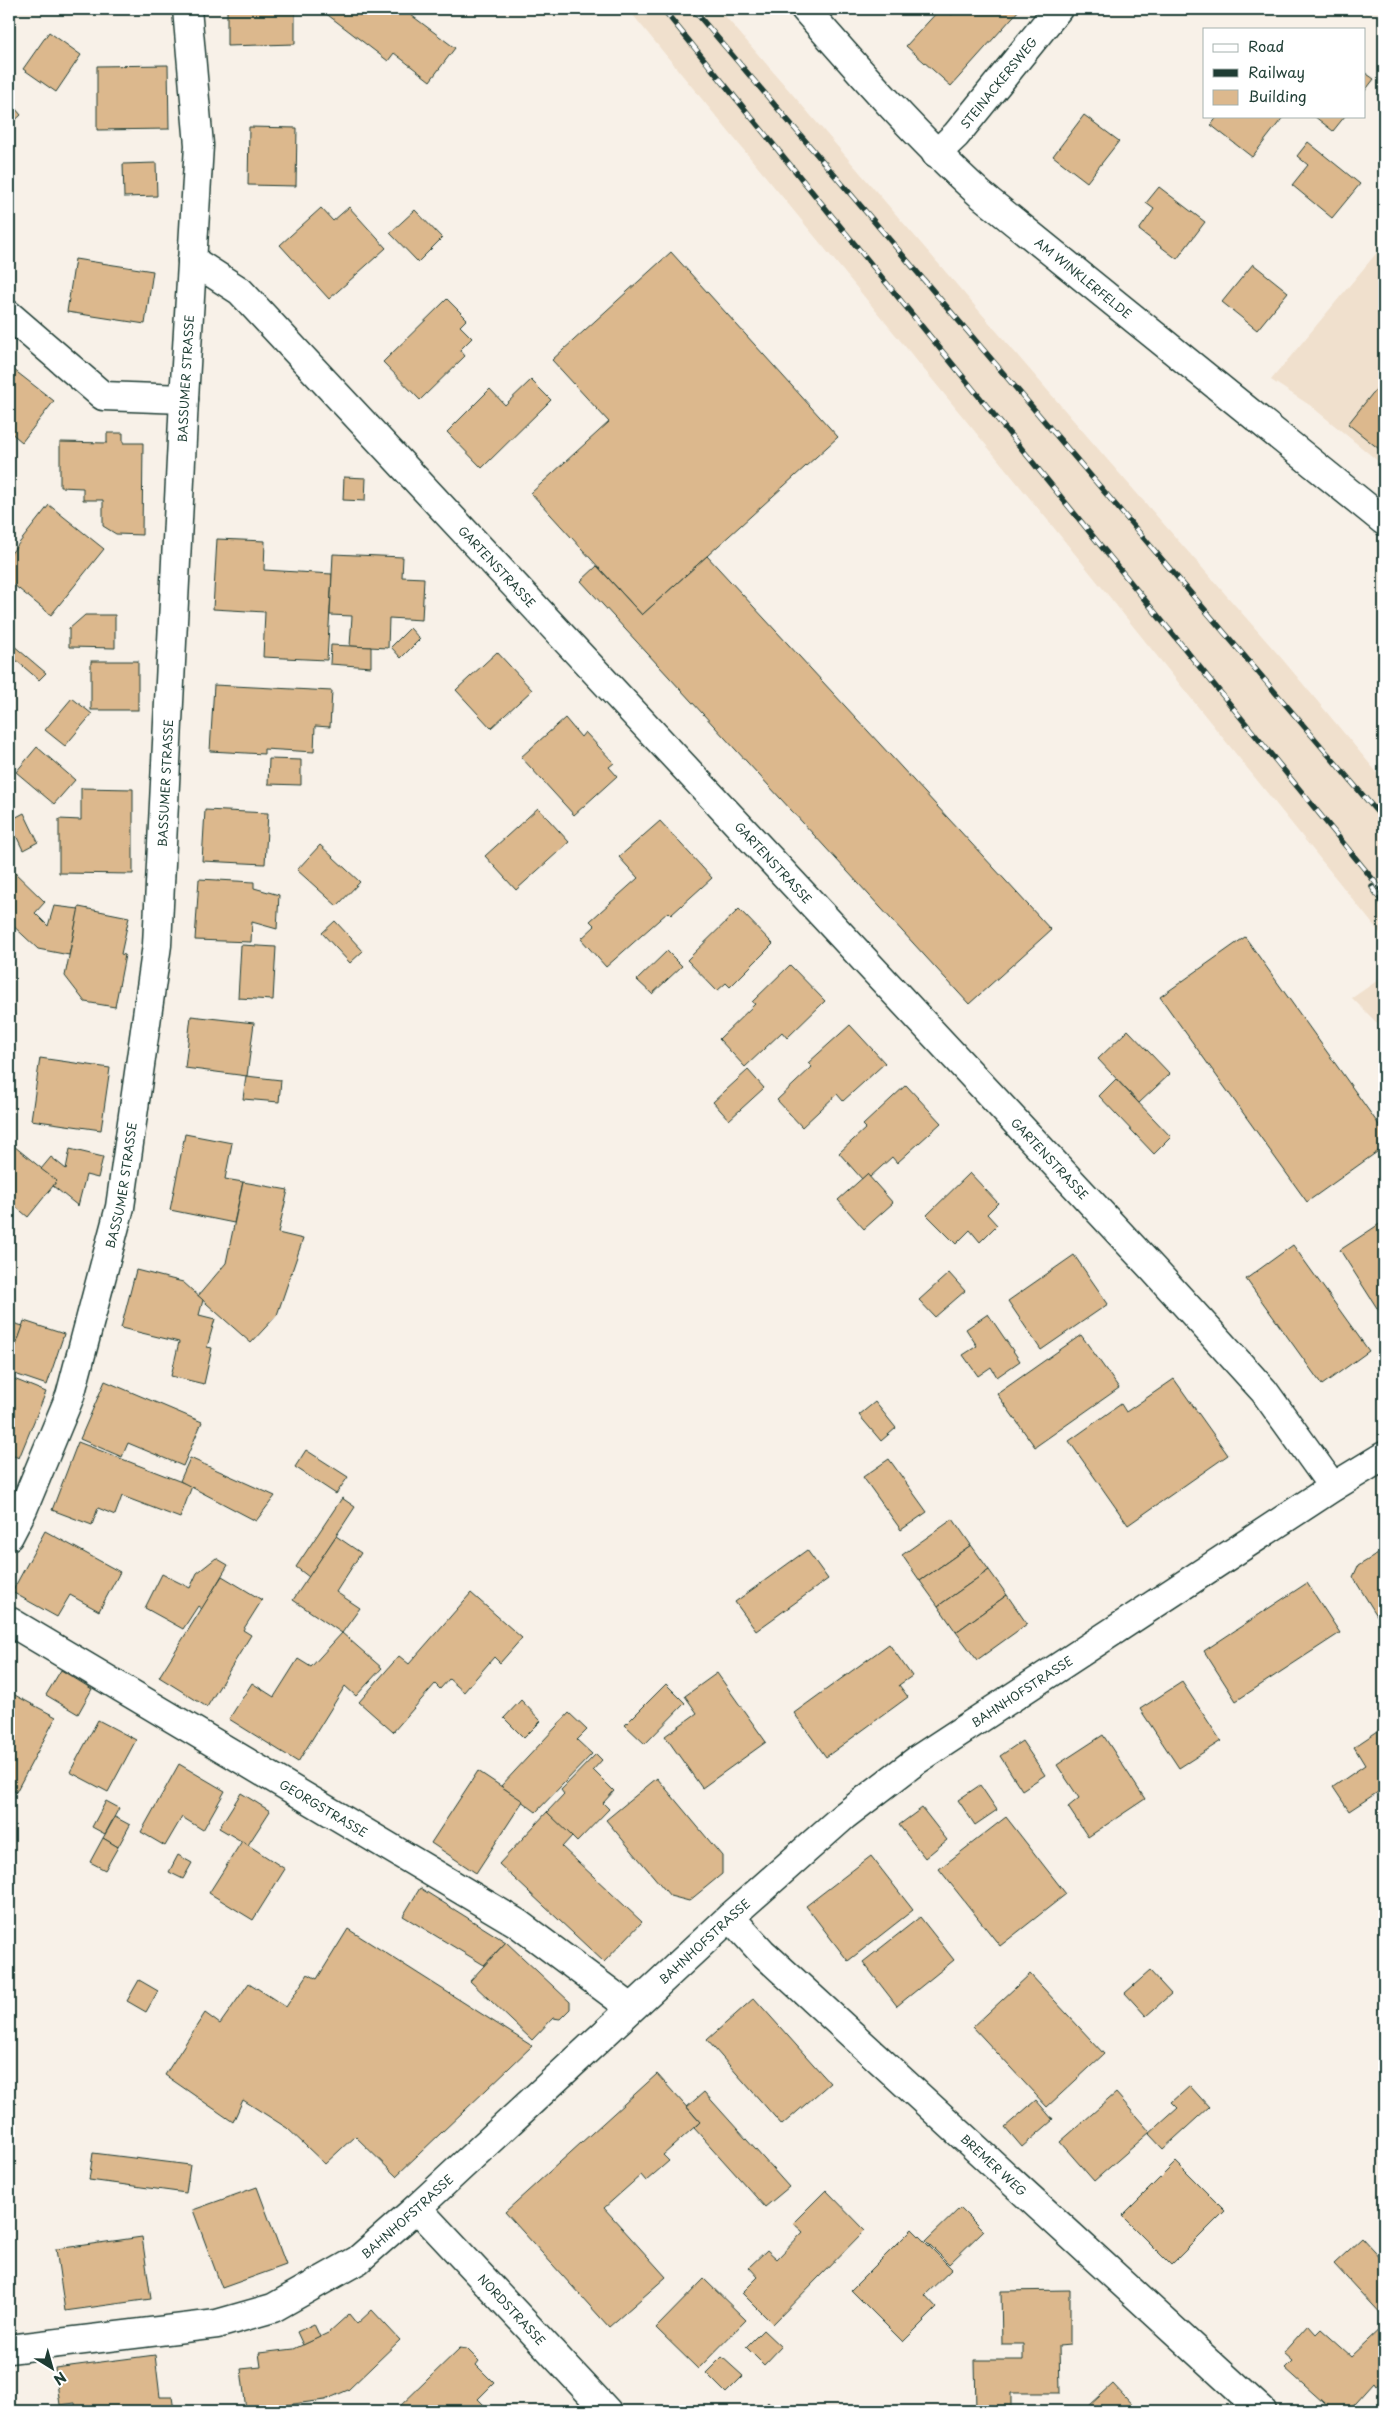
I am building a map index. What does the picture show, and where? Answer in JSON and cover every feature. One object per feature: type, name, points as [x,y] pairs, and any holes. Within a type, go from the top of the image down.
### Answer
[{"type":"street","name":"BASSUMER STRASSE","points":[[9,1536],[16,1506],[70,1396],[121,1197],[158,945],[184,399],[199,145],[187,9]]},
{"type":"street","name":"AM WINKLERFELDE","points":[[805,9],[889,106],[936,154],[980,194],[1384,522]]},
{"type":"street","name":"STEINACKERSWEG","points":[[936,154],[956,135],[1058,9]]},
{"type":"street","name":"GARTENSTRASSE","points":[[192,260],[240,291],[1154,1270],[1264,1390],[1332,1487]]},
{"type":"street","points":[[9,315],[103,396],[184,399]]},
{"type":"street","name":"BAHNHOFSTRASSE","points":[[9,2349],[217,2324],[273,2308],[358,2260],[417,2208],[730,1917],[844,1816],[917,1760],[1332,1487],[1384,1456]]},
{"type":"street","name":"GEORGSTRASSE","points":[[9,1620],[517,1923],[631,2008]]},
{"type":"street","name":"BREMER WEG","points":[[730,1917],[769,1959],[1262,2411]]},
{"type":"street","name":"NORDSTRASSE","points":[[417,2208],[607,2411]]},
{"type":"shaded area","points":[[628,9],[719,9],[1112,465],[1283,660],[1384,781],[1384,938],[1046,518]]},
{"type":"shaded area","points":[[1384,244],[1384,466],[1311,406],[1271,380]]},
{"type":"shaded area","points":[[1384,976],[1384,1030],[1352,998]]},
{"type":"building","points":[[227,9],[295,9],[295,44],[227,46]]},
{"type":"building","points":[[320,9],[403,9],[455,48],[430,81],[394,53],[388,61]]},
{"type":"building","points":[[883,9],[895,9],[891,15]]},
{"type":"building","points":[[940,9],[945,9],[952,15],[957,9],[1020,9],[951,86],[906,46]]},
{"type":"building","points":[[49,32],[81,55],[56,92],[23,69]]},
{"type":"building","points":[[168,65],[169,129],[97,130],[97,66]]},
{"type":"building","points":[[1366,73],[1374,79],[1366,89]]},
{"type":"building","points":[[9,101],[21,115],[9,126]]},
{"type":"building","points":[[1084,115],[1119,141],[1087,182],[1053,156]]},
{"type":"building","points":[[1216,118],[1282,118],[1252,157],[1211,125]]},
{"type":"building","points":[[1317,118],[1343,118],[1333,131]]},
{"type":"building","points":[[249,127],[297,128],[296,186],[248,185]]},
{"type":"building","points":[[1308,142],[1360,184],[1332,218],[1292,185],[1308,165],[1297,156]]},
{"type":"building","points":[[156,163],[157,196],[124,197],[123,164]]},
{"type":"building","points":[[1159,187],[1205,222],[1177,259],[1139,230],[1154,209],[1146,203]]},
{"type":"building","points":[[349,207],[386,248],[329,299],[280,245],[321,208],[333,221]]},
{"type":"building","points":[[415,210],[442,238],[418,262],[390,233]]},
{"type":"building","points":[[671,252],[838,437],[642,615],[531,493],[609,422],[552,360]]},
{"type":"building","points":[[75,259],[153,271],[145,324],[67,312]]},
{"type":"building","points":[[1253,264],[1288,292],[1257,330],[1222,302]]},
{"type":"building","points":[[447,299],[467,319],[460,326],[472,338],[460,350],[465,356],[420,400],[383,362]]},
{"type":"building","points":[[9,366],[54,401],[22,442],[9,431]]},
{"type":"building","points":[[1384,379],[1384,453],[1348,424]]},
{"type":"building","points":[[531,380],[551,400],[482,468],[447,432],[490,389],[505,405]]},
{"type":"building","points":[[107,433],[123,433],[123,443],[143,443],[142,535],[116,534],[103,526],[103,500],[83,500],[83,488],[60,487],[60,442],[107,443]]},
{"type":"building","points":[[344,477],[366,478],[365,501],[343,500]]},
{"type":"building","points":[[49,505],[104,549],[51,615],[9,581],[9,556]]},
{"type":"building","points":[[217,539],[265,541],[264,570],[332,574],[327,660],[263,657],[265,612],[213,609]]},
{"type":"building","points":[[333,554],[403,557],[402,577],[424,578],[422,620],[389,618],[388,648],[350,646],[352,616],[330,615]]},
{"type":"building","points":[[707,556],[1051,930],[969,1004],[581,581],[597,566],[642,615]]},
{"type":"building","points":[[85,615],[115,615],[115,648],[69,647],[69,629]]},
{"type":"building","points":[[410,628],[420,639],[401,658],[391,647]]},
{"type":"building","points":[[13,645],[46,673],[39,680],[9,654]]},
{"type":"building","points":[[331,645],[371,647],[371,667],[330,664]]},
{"type":"building","points":[[497,652],[532,690],[491,728],[456,690]]},
{"type":"building","points":[[91,661],[138,661],[138,710],[91,710]]},
{"type":"building","points":[[214,685],[332,691],[330,727],[315,726],[314,752],[264,749],[264,754],[210,751]]},
{"type":"building","points":[[72,698],[92,714],[65,746],[45,730]]},
{"type":"building","points":[[565,718],[581,737],[585,732],[614,763],[609,767],[617,776],[574,815],[521,757]]},
{"type":"building","points":[[37,747],[75,780],[54,804],[16,772]]},
{"type":"building","points":[[269,759],[301,760],[301,785],[268,784]]},
{"type":"building","points":[[81,788],[133,789],[133,874],[59,873],[59,819],[81,820]]},
{"type":"building","points":[[538,808],[569,842],[516,890],[485,856]]},
{"type":"building","points":[[205,810],[268,813],[265,864],[202,861]]},
{"type":"building","points":[[24,813],[38,842],[23,850],[9,821]]},
{"type":"building","points":[[660,821],[712,878],[671,915],[668,912],[606,967],[581,939],[595,926],[590,921],[638,878],[619,857]]},
{"type":"building","points":[[320,845],[360,882],[337,906],[297,870]]},
{"type":"building","points":[[9,867],[45,902],[35,913],[48,926],[54,906],[79,909],[69,955],[38,949],[9,922]]},
{"type":"building","points":[[199,879],[254,882],[254,888],[279,895],[277,929],[252,922],[251,942],[195,940]]},
{"type":"building","points":[[79,907],[129,917],[121,954],[125,955],[115,1007],[85,1002],[65,976]]},
{"type":"building","points":[[739,909],[773,944],[730,987],[726,983],[717,991],[687,960]]},
{"type":"building","points":[[335,921],[363,951],[350,963],[322,933]]},
{"type":"building","points":[[1245,937],[1384,1132],[1384,1147],[1307,1202],[1160,997]]},
{"type":"building","points":[[241,945],[276,947],[273,1000],[238,998]]},
{"type":"building","points":[[667,951],[682,966],[652,994],[637,980]]},
{"type":"building","points":[[790,965],[825,1001],[787,1038],[782,1032],[745,1067],[719,1039],[755,1004],[752,1002]]},
{"type":"building","points":[[191,1016],[254,1023],[247,1076],[185,1068]]},
{"type":"building","points":[[850,1025],[885,1063],[843,1101],[837,1094],[802,1127],[777,1100],[812,1067],[808,1063]]},
{"type":"building","points":[[1128,1030],[1170,1074],[1139,1103],[1098,1059]]},
{"type":"building","points":[[40,1058],[110,1068],[101,1130],[31,1120]]},
{"type":"building","points":[[748,1070],[764,1088],[729,1120],[713,1102]]},
{"type":"building","points":[[246,1076],[281,1080],[279,1102],[243,1099]]},
{"type":"building","points":[[1116,1079],[1171,1137],[1154,1154],[1099,1096]]},
{"type":"building","points":[[906,1085],[941,1123],[897,1163],[892,1157],[870,1177],[867,1174],[862,1179],[839,1153],[866,1128],[863,1125]]},
{"type":"building","points":[[185,1134],[232,1143],[225,1179],[243,1182],[234,1223],[170,1210]]},
{"type":"building","points":[[9,1142],[57,1181],[28,1217],[9,1201]]},
{"type":"building","points":[[70,1149],[103,1157],[98,1178],[86,1175],[78,1206],[53,1186],[57,1181],[41,1169],[51,1157],[66,1169]]},
{"type":"building","points":[[970,1173],[998,1203],[987,1214],[997,1225],[980,1242],[970,1230],[956,1244],[927,1215]]},
{"type":"building","points":[[867,1174],[893,1203],[864,1229],[838,1200]]},
{"type":"building","points":[[243,1182],[288,1190],[278,1233],[303,1239],[277,1315],[251,1343],[198,1296],[226,1263]]},
{"type":"building","points":[[1384,1221],[1384,1319],[1340,1250]]},
{"type":"building","points":[[1293,1245],[1369,1351],[1322,1385],[1246,1279]]},
{"type":"building","points":[[1074,1255],[1108,1304],[1041,1350],[1008,1301]]},
{"type":"building","points":[[136,1270],[183,1282],[203,1300],[199,1315],[215,1319],[207,1347],[212,1348],[204,1384],[171,1376],[179,1342],[121,1328]]},
{"type":"building","points":[[949,1273],[965,1291],[935,1317],[919,1300]]},
{"type":"building","points":[[988,1314],[1020,1361],[997,1377],[991,1367],[978,1376],[963,1355],[977,1346],[966,1329]]},
{"type":"building","points":[[24,1321],[64,1334],[47,1385],[9,1372],[9,1366]]},
{"type":"building","points":[[9,1322],[23,1326],[9,1365]]},
{"type":"building","points":[[1081,1335],[1119,1388],[1035,1447],[997,1394]]},
{"type":"building","points":[[9,1377],[46,1392],[19,1458],[9,1454]]},
{"type":"building","points":[[1174,1379],[1228,1455],[1128,1525],[1069,1441],[1121,1404],[1126,1412]]},
{"type":"building","points":[[105,1381],[202,1422],[183,1466],[128,1443],[122,1457],[80,1439]]},
{"type":"building","points":[[875,1402],[896,1428],[881,1441],[859,1415]]},
{"type":"building","points":[[78,1442],[192,1486],[180,1518],[122,1496],[115,1515],[98,1508],[92,1525],[52,1510]]},
{"type":"building","points":[[306,1450],[348,1477],[336,1494],[295,1467]]},
{"type":"building","points":[[190,1458],[275,1496],[256,1521],[180,1481]]},
{"type":"building","points":[[889,1459],[927,1512],[901,1530],[863,1477]]},
{"type":"building","points":[[342,1498],[355,1507],[309,1577],[296,1567]]},
{"type":"building","points":[[953,1519],[971,1545],[920,1581],[902,1555]]},
{"type":"building","points":[[45,1531],[120,1572],[99,1611],[70,1595],[57,1617],[12,1592]]},
{"type":"building","points":[[336,1536],[361,1553],[336,1592],[360,1608],[342,1633],[293,1600]]},
{"type":"building","points":[[971,1545],[989,1570],[938,1606],[920,1581]]},
{"type":"building","points":[[807,1550],[828,1579],[756,1631],[735,1602]]},
{"type":"building","points":[[1384,1554],[1384,1627],[1353,1577],[1358,1566],[1376,1555]]},
{"type":"building","points":[[216,1558],[228,1565],[202,1609],[198,1606],[183,1629],[145,1608],[162,1574],[190,1588],[197,1573]]},
{"type":"building","points":[[989,1570],[1007,1595],[956,1632],[938,1606]]},
{"type":"building","points":[[222,1576],[262,1600],[243,1630],[251,1635],[207,1707],[159,1677]]},
{"type":"building","points":[[1307,1583],[1340,1633],[1236,1701],[1204,1651]]},
{"type":"building","points":[[471,1593],[522,1638],[500,1663],[494,1657],[464,1692],[449,1679],[440,1689],[435,1684],[393,1732],[359,1702],[399,1656],[409,1664]]},
{"type":"building","points":[[1007,1595],[1027,1624],[977,1660],[956,1632]]},
{"type":"building","points":[[342,1633],[382,1668],[356,1696],[345,1686],[298,1762],[229,1719],[252,1683],[274,1697],[298,1659],[311,1667]]},
{"type":"building","points":[[889,1644],[912,1676],[899,1685],[908,1697],[826,1757],[794,1713]]},
{"type":"building","points":[[61,1670],[92,1689],[78,1714],[46,1695]]},
{"type":"building","points":[[717,1673],[766,1742],[702,1788],[665,1736],[697,1713],[685,1696]]},
{"type":"building","points":[[1182,1682],[1221,1741],[1179,1768],[1140,1709]]},
{"type":"building","points":[[666,1684],[685,1703],[645,1744],[625,1725]]},
{"type":"building","points":[[9,1692],[56,1717],[16,1792],[9,1788]]},
{"type":"building","points":[[521,1700],[541,1721],[524,1738],[504,1718]]},
{"type":"building","points":[[569,1713],[587,1730],[577,1740],[592,1754],[536,1812],[501,1786]]},
{"type":"building","points":[[98,1720],[136,1740],[108,1792],[70,1772]]},
{"type":"building","points":[[1384,1727],[1384,1795],[1381,1790],[1349,1811],[1333,1787],[1365,1765],[1354,1747]]},
{"type":"building","points":[[1103,1735],[1145,1799],[1088,1837],[1068,1807],[1079,1798],[1057,1765]]},
{"type":"building","points":[[1022,1741],[1045,1775],[1022,1790],[1000,1756]]},
{"type":"building","points":[[596,1754],[602,1760],[593,1770],[614,1791],[603,1803],[609,1809],[577,1842],[547,1812],[564,1794],[561,1790]]},
{"type":"building","points":[[179,1764],[225,1791],[203,1830],[182,1817],[165,1846],[141,1832]]},
{"type":"building","points":[[478,1771],[523,1801],[476,1873],[431,1843]]},
{"type":"building","points":[[657,1778],[722,1856],[722,1874],[689,1901],[670,1896],[606,1820]]},
{"type":"building","points":[[980,1785],[997,1810],[975,1825],[958,1800]]},
{"type":"building","points":[[241,1793],[270,1811],[248,1845],[219,1828]]},
{"type":"building","points":[[106,1801],[119,1808],[105,1834],[92,1827]]},
{"type":"building","points":[[922,1808],[947,1840],[925,1858],[899,1825]]},
{"type":"building","points":[[547,1812],[572,1836],[562,1847],[642,1922],[604,1962],[499,1864]]},
{"type":"building","points":[[115,1817],[130,1825],[118,1847],[103,1838]]},
{"type":"building","points":[[1006,1817],[1066,1894],[1000,1946],[939,1869]]},
{"type":"building","points":[[103,1838],[118,1847],[105,1870],[90,1862]]},
{"type":"building","points":[[242,1841],[285,1869],[253,1920],[209,1893]]},
{"type":"building","points":[[178,1855],[192,1863],[183,1879],[169,1872]]},
{"type":"building","points":[[871,1856],[913,1910],[848,1961],[806,1906]]},
{"type":"building","points":[[420,1888],[506,1942],[484,1965],[403,1916]]},
{"type":"building","points":[[920,1917],[954,1960],[897,2006],[863,1962]]},
{"type":"building","points":[[348,1929],[532,2046],[396,2176],[355,2136],[325,2164],[287,2128],[243,2100],[233,2122],[165,2075],[205,2013],[220,2024],[249,1983],[286,2007],[308,1974],[317,1979]]},
{"type":"building","points":[[506,1942],[570,2002],[570,2009],[560,2019],[553,2018],[532,2040],[470,1981]]},
{"type":"building","points":[[1150,1971],[1171,1994],[1146,2016],[1125,1993]]},
{"type":"building","points":[[1030,1974],[1104,2054],[1047,2107],[973,2027]]},
{"type":"building","points":[[139,1980],[158,1991],[146,2012],[127,2001]]},
{"type":"building","points":[[754,1998],[830,2083],[782,2125],[707,2040]]},
{"type":"building","points":[[657,2074],[700,2122],[663,2155],[669,2161],[646,2181],[641,2175],[604,2208],[666,2277],[609,2327],[505,2212]]},
{"type":"building","points":[[1190,2086],[1209,2107],[1163,2149],[1149,2134],[1178,2108],[1172,2102]]},
{"type":"building","points":[[704,2092],[789,2187],[765,2207],[694,2128],[700,2122],[687,2107]]},
{"type":"building","points":[[1116,2093],[1150,2132],[1094,2181],[1060,2142]]},
{"type":"building","points":[[1036,2100],[1053,2120],[1022,2147],[1005,2127]]},
{"type":"building","points":[[93,2153],[190,2165],[186,2193],[89,2180]]},
{"type":"building","points":[[1176,2162],[1225,2211],[1171,2265],[1122,2216]]},
{"type":"building","points":[[257,2187],[286,2265],[222,2288],[193,2210]]},
{"type":"building","points":[[826,2190],[865,2230],[773,2324],[742,2293],[758,2277],[749,2267],[767,2250],[777,2259],[803,2232],[793,2223]]},
{"type":"building","points":[[960,2208],[983,2231],[949,2264],[926,2241]]},
{"type":"building","points":[[912,2229],[952,2269],[925,2295],[937,2308],[903,2342],[851,2290]]},
{"type":"building","points":[[142,2237],[151,2299],[65,2311],[56,2249]]},
{"type":"building","points":[[1362,2238],[1384,2262],[1384,2318],[1334,2264]]},
{"type":"building","points":[[704,2279],[746,2320],[698,2369],[656,2328]]},
{"type":"building","points":[[1070,2290],[1070,2345],[1059,2346],[1060,2393],[1011,2393],[1011,2411],[976,2411],[975,2360],[1023,2360],[1023,2344],[1002,2344],[1001,2291]]},
{"type":"building","points":[[372,2310],[400,2340],[348,2390],[325,2400],[246,2410],[241,2369],[261,2367],[259,2353],[294,2349],[328,2333],[349,2314],[357,2324]]},
{"type":"building","points":[[314,2324],[320,2337],[303,2345],[297,2332]]},
{"type":"building","points":[[1308,2325],[1316,2334],[1321,2329],[1351,2356],[1384,2325],[1384,2378],[1376,2385],[1374,2382],[1348,2411],[1333,2411],[1285,2368],[1292,2361],[1283,2353]]},
{"type":"building","points":[[763,2330],[781,2347],[764,2365],[746,2347]]},
{"type":"building","points":[[460,2348],[467,2349],[479,2361],[476,2365],[494,2383],[478,2399],[485,2406],[479,2411],[395,2411]]},
{"type":"building","points":[[155,2355],[160,2397],[172,2397],[174,2410],[76,2411],[75,2403],[60,2405],[55,2368]]},
{"type":"building","points":[[722,2357],[743,2376],[726,2393],[706,2373]]},
{"type":"building","points":[[1113,2384],[1136,2409],[1135,2411],[1094,2411],[1089,2406]]},
{"type":"building","points":[[768,2402],[776,2411],[759,2411]]},
{"type":"railway","points":[[663,9],[1384,893]]},
{"type":"railway","points":[[693,9],[1384,820]]},
{"type":"railway","points":[[1372,887],[1384,905]]}]
